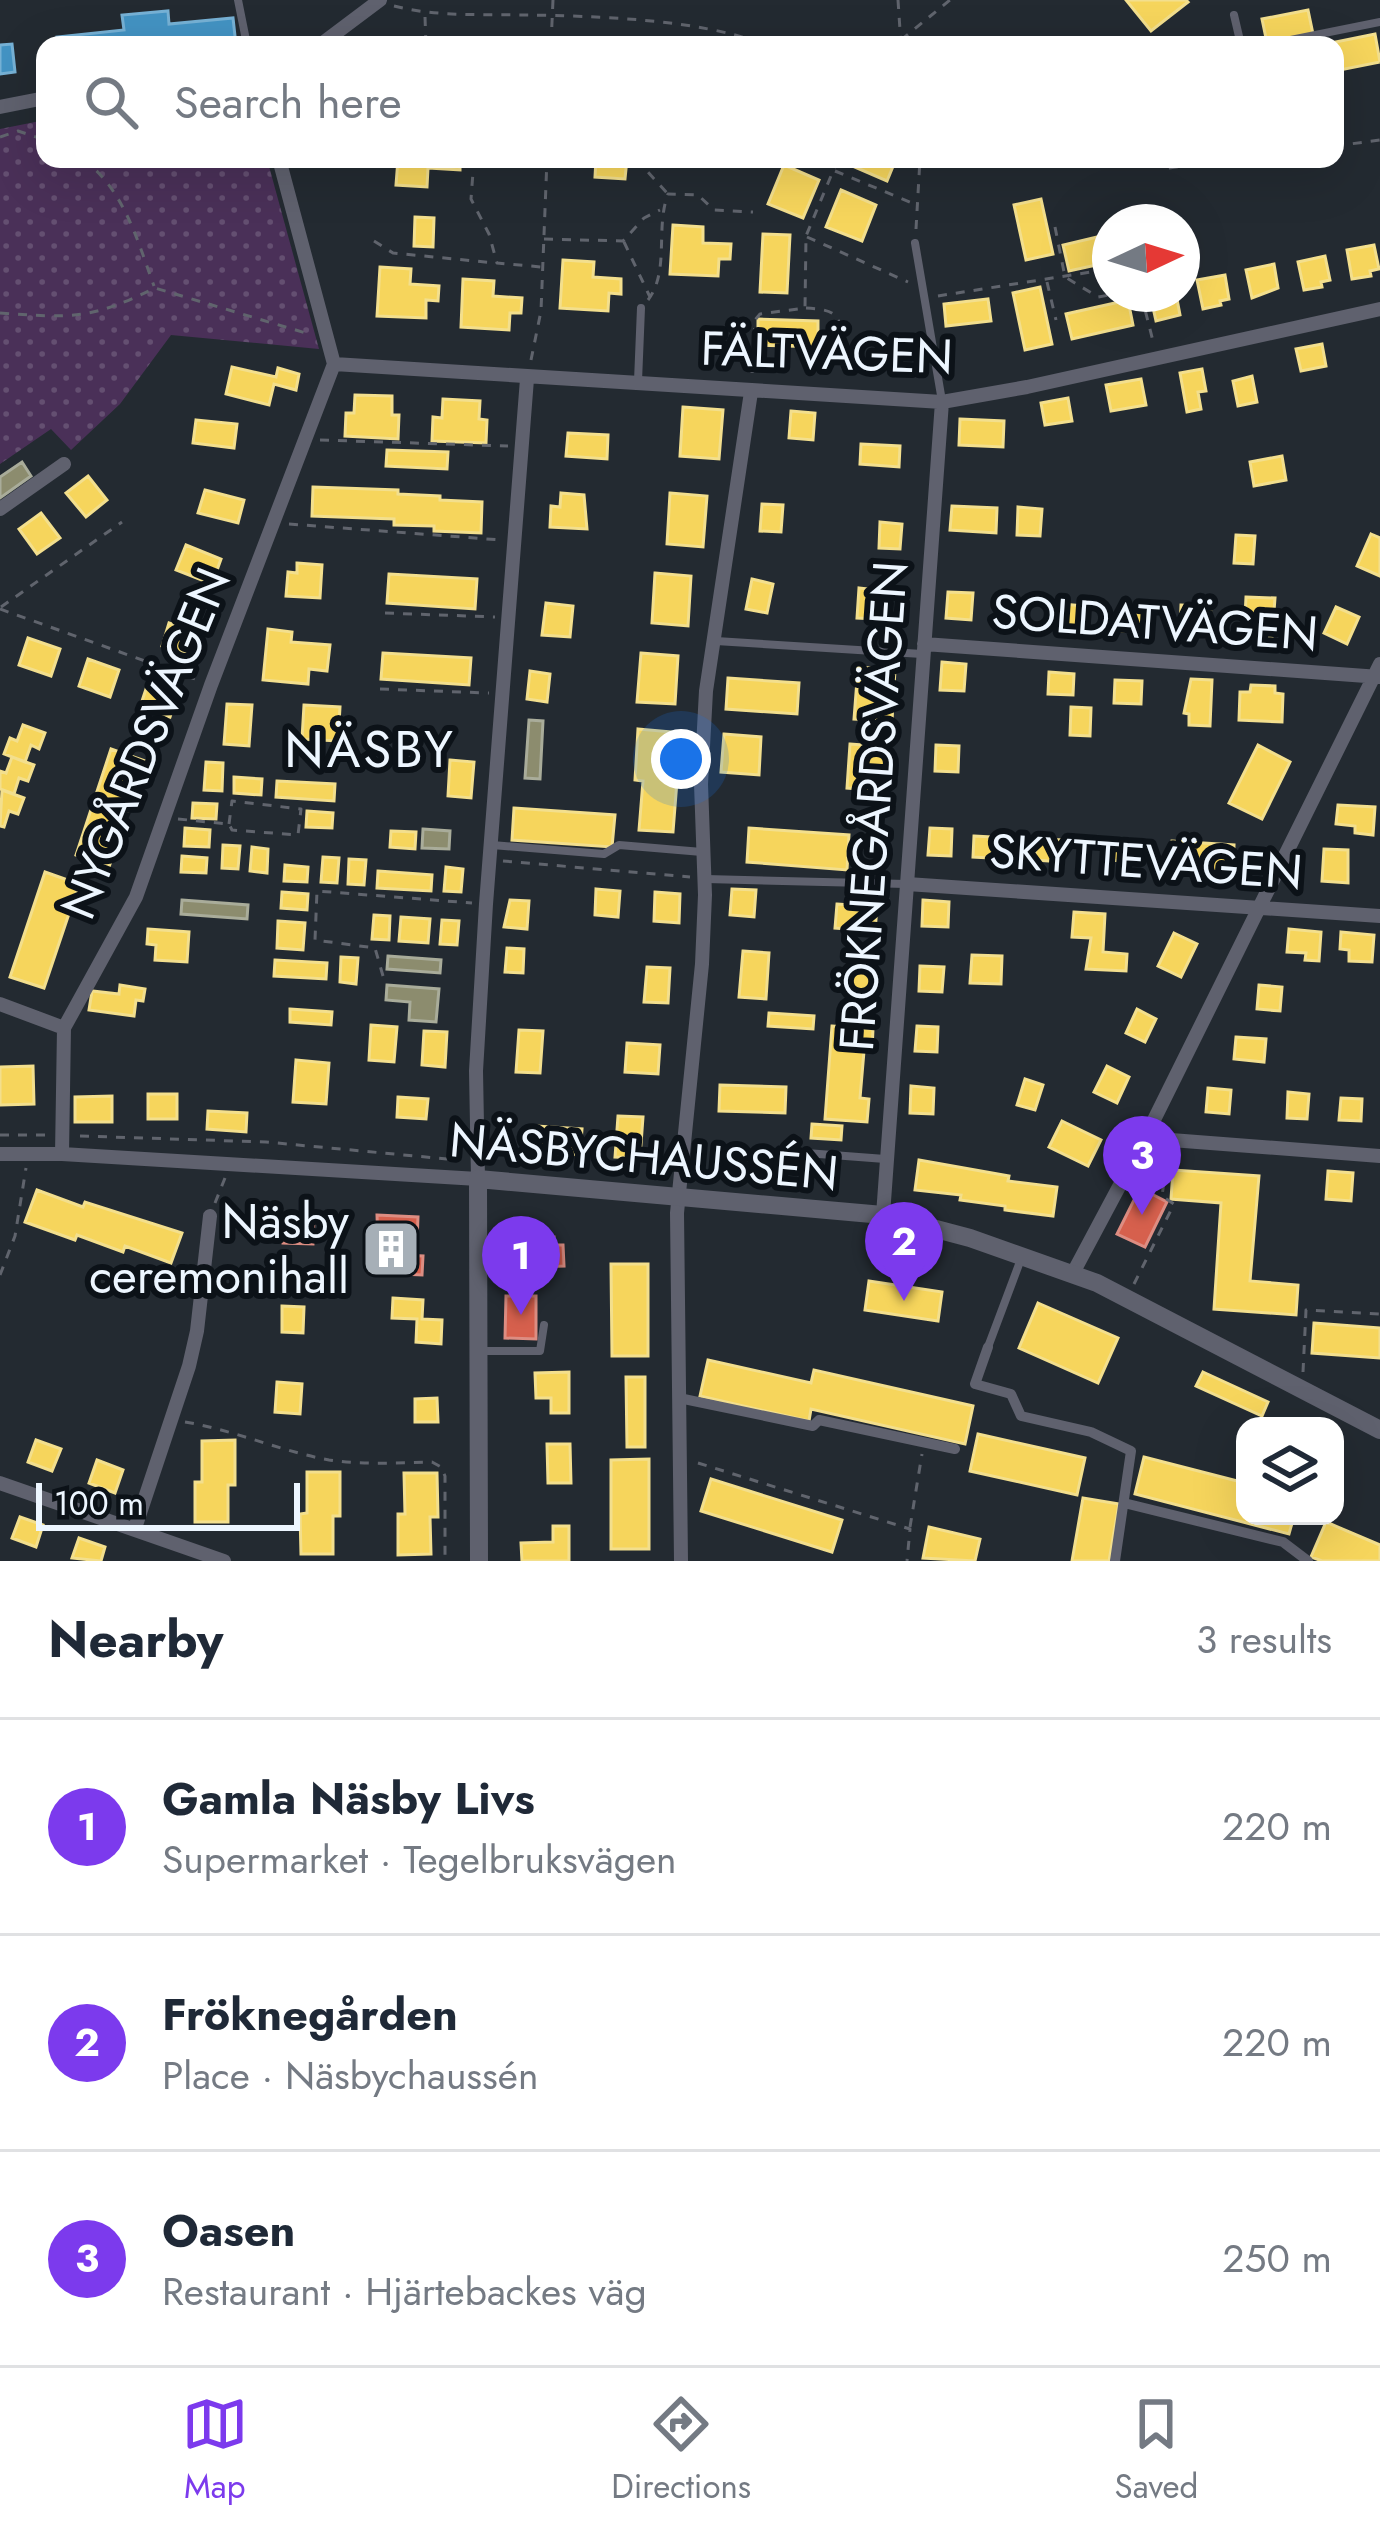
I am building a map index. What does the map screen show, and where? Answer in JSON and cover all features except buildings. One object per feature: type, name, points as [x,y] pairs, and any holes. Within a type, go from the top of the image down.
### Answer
[{"type":"street","points":[[332,36],[379,1]]},
{"type":"street","points":[[0,107],[36,100]]},
{"type":"street","points":[[281,168],[334,364]]},
{"type":"street","name":"FÄLTVÄGEN","points":[[334,364],[942,402],[1380,309]]},
{"type":"street","name":"NYGÅRDSVÄGEN","points":[[62,1154],[64,1028],[136,897],[334,364]]},
{"type":"street","points":[[479,1561],[476,1071],[486,904],[498,853],[502,694],[527,379]]},
{"type":"street","points":[[681,1561],[678,1197],[702,964],[702,760],[713,640],[751,392]]},
{"type":"street","name":"FRÖKNEGÅRDSVÄGEN","points":[[883,1215],[942,402]]},
{"type":"street","points":[[0,509],[64,464]]},
{"type":"street","name":"SOLDATVÄGEN","points":[[924,649],[1378,672]]},
{"type":"street","points":[[1073,1273],[1378,672]]},
{"type":"street","name":"SKYTTEVÄGEN","points":[[908,884],[1380,916]]},
{"type":"street","points":[[0,1004],[64,1028]]},
{"type":"street","points":[[1145,1138],[1380,1156]]},
{"type":"street","name":"NÄSBYCHAUSSÉN","points":[[0,1154],[27,1162],[62,1154],[478,1179],[883,1215],[1073,1273],[1380,1430]]},
{"type":"street","points":[[135,1528],[197,1331],[210,1216]]},
{"type":"street","points":[[988,1347],[975,1384],[1011,1394],[1021,1416],[1091,1432],[1131,1451],[1115,1561]]},
{"type":"street","points":[[679,1398],[813,1426],[819,1420],[956,1449]]},
{"type":"street","points":[[0,1483],[224,1561]]},
{"type":"street","points":[[1124,1503],[1283,1542],[1308,1561]]},
{"type":"lane","points":[[238,0],[245,36]]},
{"type":"lane","points":[[1234,15],[1239,36]]},
{"type":"lane","points":[[1310,36],[1380,22]]},
{"type":"lane","points":[[915,243],[942,402]]},
{"type":"lane","points":[[638,381],[641,308]]},
{"type":"lane","points":[[713,640],[924,649]]},
{"type":"lane","points":[[498,853],[604,854],[619,845],[704,852]]},
{"type":"lane","points":[[704,878],[908,884]]},
{"type":"lane","points":[[806,1154],[886,1159]]},
{"type":"lane","points":[[988,1347],[1023,1256]]},
{"type":"lane","points":[[478,1351],[540,1351],[544,1325]]},
{"type":"path","points":[[552,36],[553,0]]},
{"type":"path","points":[[898,0],[901,36]]},
{"type":"path","points":[[908,36],[950,0]]},
{"type":"path","points":[[379,1],[425,14],[553,15],[719,30],[738,36]]},
{"type":"path","points":[[425,14],[426,36]]},
{"type":"path","points":[[0,137],[18,131],[36,137]]},
{"type":"path","points":[[1344,145],[1380,140]]},
{"type":"path","points":[[95,168],[125,207],[155,288]]},
{"type":"path","points":[[473,168],[471,199],[497,263]]},
{"type":"path","points":[[527,379],[541,311],[547,168]]},
{"type":"path","points":[[645,168],[668,194],[698,195],[714,210],[753,212]]},
{"type":"path","points":[[915,243],[919,168]]},
{"type":"path","points":[[805,308],[806,236],[833,170],[916,206]]},
{"type":"path","points":[[641,308],[658,286],[662,209],[668,194]]},
{"type":"path","points":[[543,239],[623,241],[644,218],[662,209]]},
{"type":"path","points":[[1055,227],[1065,277],[1092,294]]},
{"type":"path","points":[[806,236],[923,293],[1092,272]]},
{"type":"path","points":[[374,241],[393,253],[542,267]]},
{"type":"path","points":[[623,241],[650,297]]},
{"type":"path","points":[[1047,280],[1056,320]]},
{"type":"path","points":[[0,313],[62,317],[107,312],[155,288],[328,339]]},
{"type":"path","points":[[751,392],[755,320],[768,310],[831,310],[838,315],[845,345]]},
{"type":"path","points":[[1146,312],[1157,356]]},
{"type":"path","points":[[305,440],[522,446]]},
{"type":"path","points":[[0,608],[122,521]]},
{"type":"path","points":[[273,522],[515,541]]},
{"type":"path","points":[[0,608],[211,685]]},
{"type":"path","points":[[385,613],[508,618]]},
{"type":"path","points":[[380,688],[502,694]]},
{"type":"path","points":[[232,801],[301,809],[298,835],[232,830],[229,824],[232,801]]},
{"type":"path","points":[[164,818],[229,824]]},
{"type":"path","points":[[498,853],[704,878]]},
{"type":"path","points":[[382,976],[375,947],[315,940],[317,891],[486,904]]},
{"type":"path","points":[[0,1135],[266,1142],[447,1159],[447,1179]]},
{"type":"path","points":[[1132,1288],[1174,1204],[1162,1196],[1170,1140]]},
{"type":"path","points":[[13,1169],[27,1162]]},
{"type":"path","points":[[27,1162],[40,1170]]},
{"type":"path","points":[[0,1276],[15,1236],[27,1162]]},
{"type":"path","points":[[208,1175],[226,1177],[210,1216]]},
{"type":"path","points":[[1303,1374],[1306,1310],[1380,1314]]},
{"type":"path","points":[[171,1420],[219,1428],[275,1448],[331,1460],[441,1466],[446,1561]]},
{"type":"path","points":[[907,1561],[924,1442]]},
{"type":"path","points":[[680,1456],[910,1529]]},
{"type":"shaded area","points":[[36,122],[36,168],[269,168],[319,349],[171,335],[120,404],[71,450],[51,429],[0,464],[0,129]]},
{"type":"place","name":"Oasen","points":[[1142,1215]]},
{"type":"place","name":"Näsby ceremonihall","points":[[391,1249]]},
{"type":"place","name":"Fröknegården","points":[[904,1301]]},
{"type":"place","name":"Gamla Näsby Livs","points":[[521,1315]]},
{"type":"district","name":"NÄSBY","points":[[370,749]]}]
